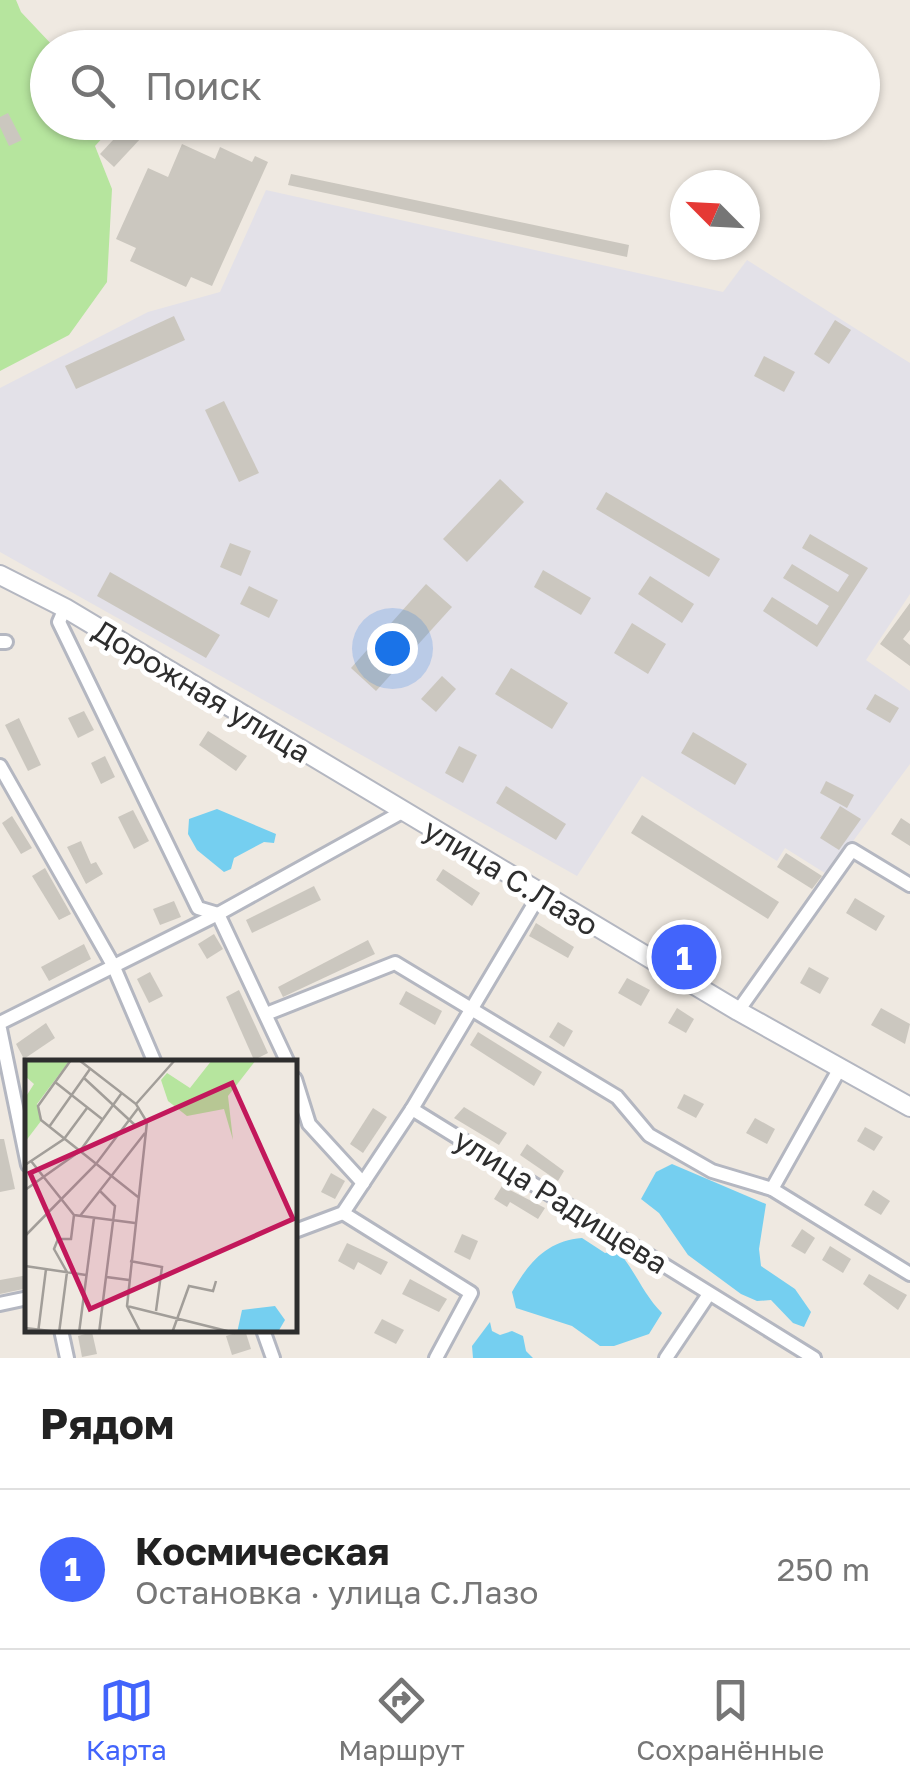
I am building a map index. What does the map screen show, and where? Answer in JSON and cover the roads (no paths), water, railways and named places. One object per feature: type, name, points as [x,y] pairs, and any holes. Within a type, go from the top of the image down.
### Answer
[{"type":"street","name":"Дорожная улица","points":[[0,575],[65,608],[402,812]]},
{"type":"street","points":[[65,608],[59,622],[198,908],[218,914],[287,1060]]},
{"type":"street","points":[[0,766],[113,965],[154,1060]]},
{"type":"street","name":"улица С.Лазо","points":[[0,1026],[218,914],[402,812],[738,1011],[910,1106]]},
{"type":"street","points":[[738,1011],[852,850],[910,885]]},
{"type":"street","points":[[298,1231],[315,1228],[343,1213],[412,1109],[540,894]]},
{"type":"street","points":[[266,1014],[395,963],[617,1098],[650,1135],[712,1171],[772,1189],[910,1274]]},
{"type":"street","points":[[0,1026],[25,1150]]},
{"type":"street","points":[[772,1189],[840,1068]]},
{"type":"street","points":[[298,1089],[309,1124],[363,1183]]},
{"type":"street","name":"улица Радищева","points":[[412,1109],[814,1358]]},
{"type":"street","points":[[343,1213],[472,1293],[436,1358]]},
{"type":"street","points":[[666,1358],[709,1294]]},
{"type":"street","points":[[0,1304],[25,1299]]},
{"type":"street","points":[[62,1333],[66,1358]]},
{"type":"street","points":[[264,1333],[273,1358]]},
{"type":"water","points":[[217,809],[276,834],[274,843],[264,842],[234,858],[231,869],[224,872],[197,850],[188,834],[189,819]]},
{"type":"water","points":[[672,1164],[766,1204],[759,1249],[761,1266],[795,1289],[811,1312],[804,1327],[793,1323],[771,1300],[757,1301],[741,1294],[688,1255],[659,1213],[641,1199],[656,1172]]},
{"type":"water","points":[[582,1238],[605,1253],[617,1250],[662,1313],[649,1334],[614,1346],[600,1346],[572,1326],[516,1308],[512,1292],[532,1263],[559,1243]]},
{"type":"water","points":[[490,1322],[492,1331],[500,1335],[512,1331],[523,1336],[526,1351],[533,1358],[473,1358],[472,1346]]},
{"type":"place","name":"Космическая","points":[[684,957]]}]
